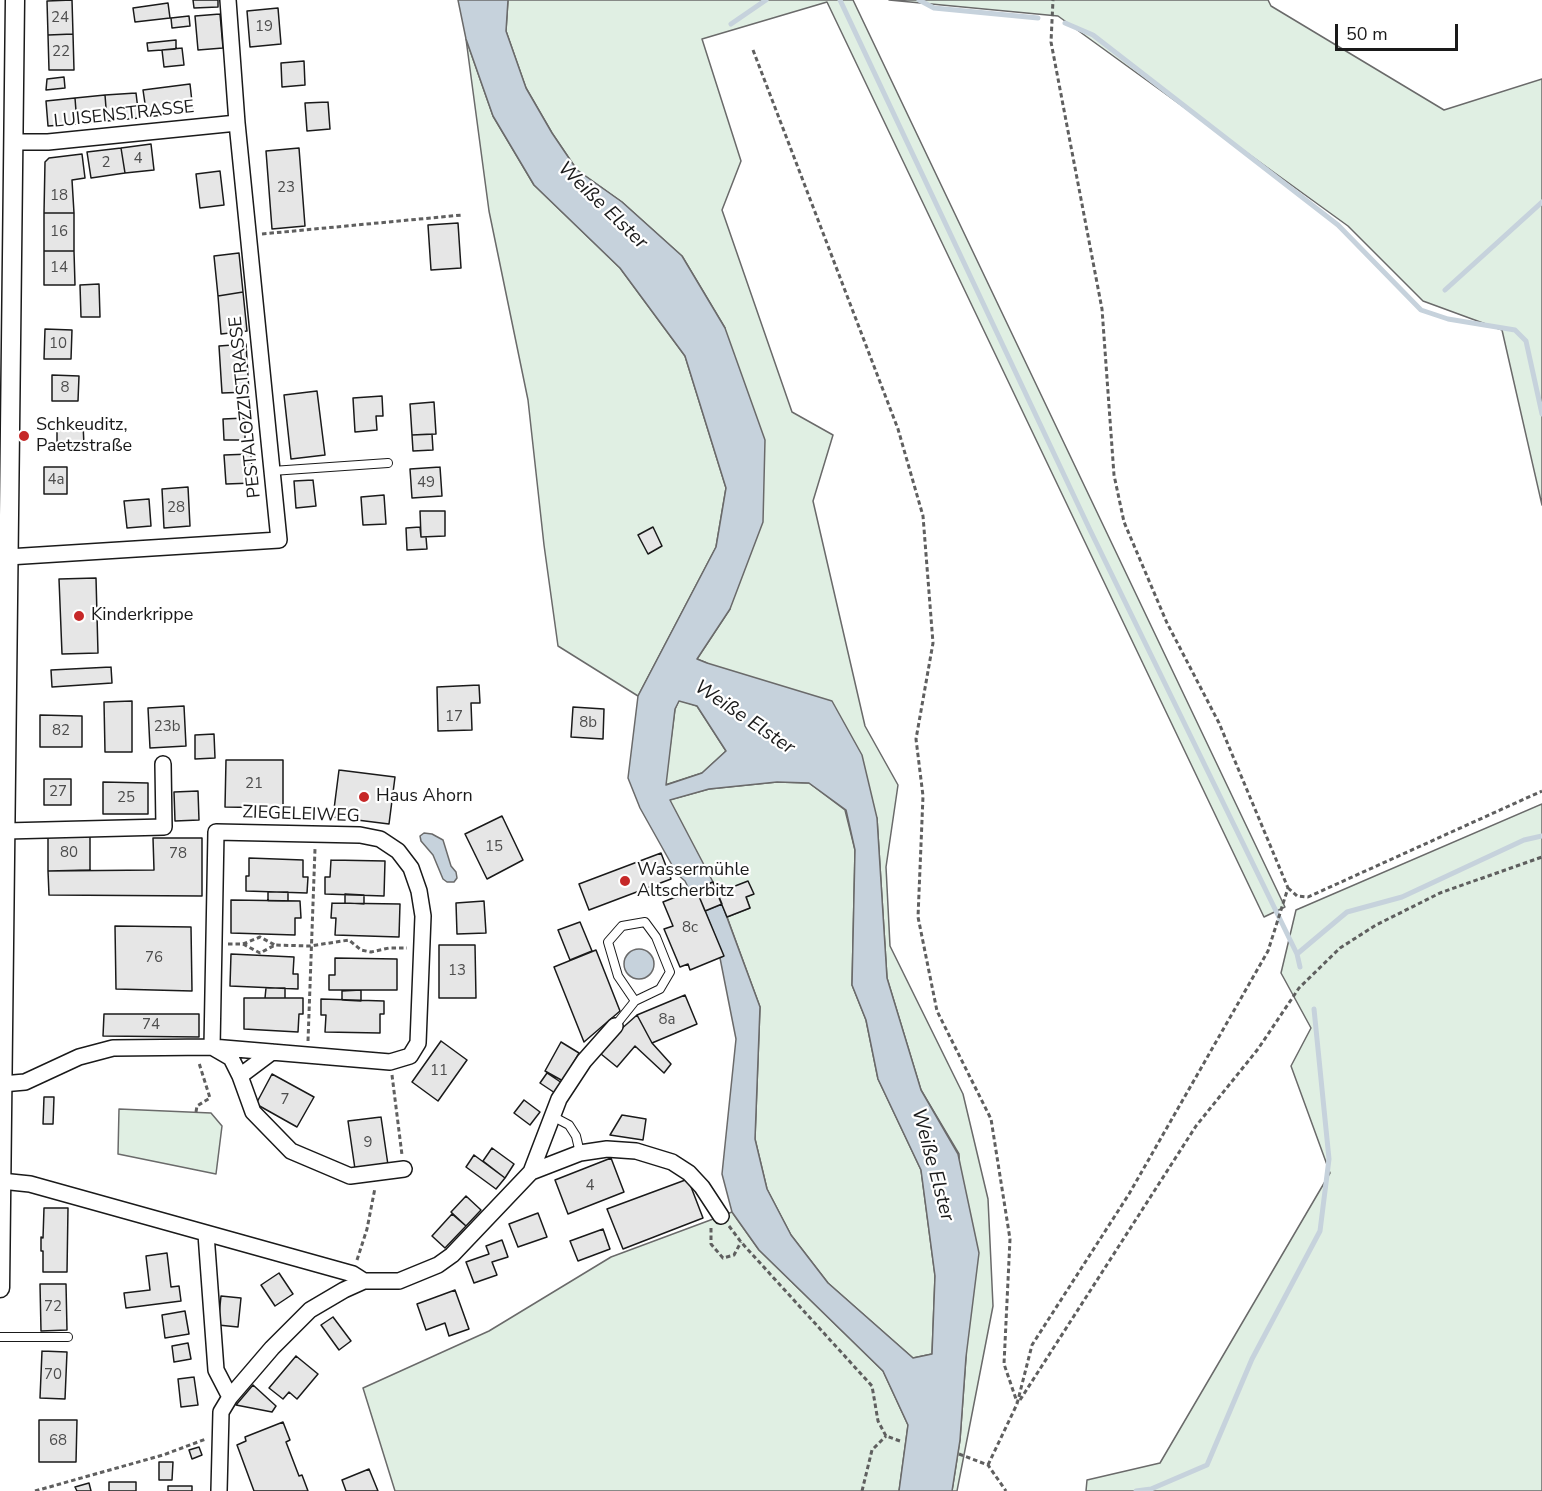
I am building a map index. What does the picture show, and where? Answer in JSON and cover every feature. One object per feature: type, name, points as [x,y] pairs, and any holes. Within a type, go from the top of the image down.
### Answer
[{"type":"street","points":[[0,1288],[6,831],[4,638],[8,557],[5,348],[14,142],[15,0]]},
{"type":"street","name":"PESTALOZZISTRASSE","points":[[8,557],[279,540],[237,123],[228,0]]},
{"type":"street","name":"LUISENSTRASSE","points":[[14,142],[48,142],[237,123]]},
{"type":"street","points":[[6,831],[164,827],[163,764]]},
{"type":"street","name":"ZIEGELEIWEG","points":[[204,1047],[214,944],[216,832],[316,833],[370,837],[380,839],[398,851],[411,868],[419,891],[423,916],[418,1043],[410,1056],[390,1062]]},
{"type":"street","points":[[1,1181],[30,1184],[359,1278],[399,1281],[438,1265],[452,1255],[531,1172],[551,1115],[559,1100],[584,1061],[615,1026]]},
{"type":"street","points":[[2,1084],[25,1082],[79,1057],[113,1048],[204,1047],[390,1062]]},
{"type":"street","points":[[204,1047],[231,1058],[253,1112],[291,1151],[350,1176],[404,1168]]},
{"type":"street","points":[[240,1076],[272,1052]]},
{"type":"street","points":[[531,1172],[580,1153],[607,1149],[636,1151],[672,1162],[689,1173],[702,1187],[721,1216]]},
{"type":"street","points":[[206,1234],[216,1370],[230,1397]]},
{"type":"street","points":[[219,1491],[221,1412],[230,1397],[272,1348],[310,1310],[344,1290],[359,1278]]},
{"type":"lane","points":[[272,471],[388,464]]},
{"type":"lane","points":[[615,1026],[635,1000],[660,989],[670,972],[656,937],[645,922],[622,926],[608,942],[618,976],[635,1000]]},
{"type":"lane","points":[[551,1115],[569,1125],[576,1136],[580,1153]]},
{"type":"lane","points":[[0,1337],[68,1337]]},
{"type":"path","points":[[1053,0],[1051,42],[1102,309],[1114,475],[1124,522],[1167,623],[1219,723],[1288,888],[1298,896],[1308,897],[1542,791]]},
{"type":"path","points":[[753,50],[898,429],[923,516],[933,643],[916,739],[923,796],[918,918],[937,1011],[991,1119],[1010,1239],[1004,1364],[1017,1404]]},
{"type":"path","points":[[248,235],[462,215]]},
{"type":"path","points":[[307,1055],[316,833]]},
{"type":"path","points":[[988,1465],[1017,1404],[1196,1126],[1258,1049],[1299,988],[1340,948],[1376,925],[1440,893],[1542,857]]},
{"type":"path","points":[[1017,1404],[1032,1345],[1129,1194],[1268,951],[1288,888]]},
{"type":"path","points":[[214,944],[243,944],[260,937],[275,945],[310,946],[349,940],[361,950],[371,952],[388,948],[422,948]]},
{"type":"path","points":[[243,944],[260,953],[275,945]]},
{"type":"path","points":[[196,1112],[197,1106],[210,1098],[210,1091],[199,1063],[204,1047]]},
{"type":"path","points":[[390,1062],[404,1168]]},
{"type":"path","points":[[359,1278],[379,1172]]},
{"type":"path","points":[[721,1216],[711,1224],[711,1244],[723,1258],[734,1255],[741,1242],[872,1386],[878,1420],[886,1436],[900,1441]]},
{"type":"path","points":[[35,1491],[163,1455],[206,1438],[220,1436]]},
{"type":"path","points":[[862,1491],[872,1450],[886,1436]]},
{"type":"path","points":[[959,1454],[988,1465],[1006,1491]]},
{"type":"green space","points":[[508,0],[853,0],[1285,907],[1264,917],[827,2],[702,39],[741,161],[722,210],[792,412],[833,435],[813,501],[865,726],[898,785],[886,867],[890,946],[963,1094],[988,1199],[993,1306],[957,1491],[952,1491],[960,1440],[966,1357],[959,1154],[921,1090],[887,978],[877,818],[707,663],[697,659],[730,609],[725,328],[682,256],[622,202],[577,170],[552,133],[526,88],[506,31]]},
{"type":"green space","points":[[889,0],[1268,0],[1271,6],[1444,110],[1542,79],[1542,505],[1502,330],[1423,301],[1348,226],[1058,16]]},
{"type":"green space","points":[[466,39],[493,116],[534,185],[620,268],[685,356],[726,488],[716,547],[638,696],[558,646],[528,400],[489,211]]},
{"type":"green space","points":[[679,700],[697,706],[726,751],[702,773],[665,785],[675,709]]},
{"type":"green space","points":[[777,782],[809,783],[845,810],[855,850],[852,985],[866,1020],[878,1079],[921,1170],[935,1276],[932,1354],[913,1358],[828,1283],[791,1235],[767,1189],[755,1139],[760,1007],[727,917],[750,908],[746,897],[753,894],[717,893],[669,800],[709,789]]},
{"type":"green space","points":[[1542,804],[1542,1491],[1086,1491],[1087,1480],[1160,1463],[1330,1173],[1291,1066],[1311,1028],[1281,973],[1296,910]]},
{"type":"green space","points":[[119,1109],[211,1113],[222,1126],[216,1174],[118,1154]]},
{"type":"green space","points":[[732,1212],[759,1250],[883,1371],[908,1425],[899,1491],[395,1491],[363,1388],[489,1331],[611,1257]]},
{"type":"water","name":"Weiße Elster","points":[[458,0],[508,0],[506,31],[526,88],[552,133],[577,170],[622,202],[682,256],[725,328],[765,440],[763,522],[730,609],[697,659],[832,701],[862,755],[877,818],[887,978],[921,1090],[958,1154],[979,1253],[966,1357],[960,1440],[952,1491],[899,1491],[908,1425],[883,1371],[759,1250],[732,1212],[722,1174],[736,1039],[720,958],[723,956],[705,911],[722,904],[760,1007],[755,1139],[767,1189],[791,1235],[828,1283],[913,1358],[932,1354],[935,1276],[921,1170],[878,1079],[866,1020],[852,985],[855,850],[846,810],[809,783],[777,782],[709,789],[670,800],[713,882],[690,891],[685,881],[677,874],[640,808],[628,778],[638,696],[716,547],[726,488],[685,356],[620,268],[534,185],[493,116],[466,39]],"holes":[[[679,701],[697,706],[726,751],[702,773],[666,785],[675,709]]]},
{"type":"water","points":[[424,833],[432,834],[443,840],[451,866],[456,872],[457,878],[454,882],[447,882],[443,879],[433,855],[421,841],[420,836]]},
{"type":"water","points":[[639,949],[650,953],[654,964],[650,975],[639,979],[628,975],[624,964],[628,953]]},
{"type":"building","points":[[72,0],[73,34],[48,35],[47,1]]},
{"type":"building","points":[[193,0],[218,0],[218,7],[194,8]]},
{"type":"building","points":[[168,3],[170,18],[135,22],[133,8]]},
{"type":"building","points":[[278,8],[281,44],[250,47],[247,11]]},
{"type":"building","points":[[220,14],[223,48],[198,50],[195,16]]},
{"type":"building","points":[[189,16],[190,26],[172,28],[171,18]]},
{"type":"building","points":[[73,34],[74,70],[49,70],[48,35]]},
{"type":"building","points":[[176,40],[176,49],[148,51],[147,43]]},
{"type":"building","points":[[182,48],[184,65],[164,67],[162,50]]},
{"type":"building","points":[[304,61],[305,85],[282,87],[281,63]]},
{"type":"building","points":[[64,77],[65,88],[46,90],[47,79]]},
{"type":"building","points":[[190,84],[193,111],[147,117],[143,90]]},
{"type":"building","points":[[136,93],[139,118],[107,121],[105,95]]},
{"type":"building","points":[[105,95],[107,121],[77,124],[75,98]]},
{"type":"building","points":[[75,98],[77,124],[48,126],[46,101]]},
{"type":"building","points":[[328,102],[330,129],[307,131],[305,103]]},
{"type":"building","points":[[151,144],[154,170],[125,173],[121,148]]},
{"type":"building","points":[[121,148],[125,173],[91,178],[87,152]]},
{"type":"building","points":[[299,148],[305,226],[272,229],[266,151]]},
{"type":"building","points":[[82,154],[85,178],[72,180],[74,213],[44,213],[45,162],[49,158]]},
{"type":"building","points":[[220,171],[224,205],[200,208],[196,174]]},
{"type":"building","points":[[44,213],[74,213],[74,251],[44,251]]},
{"type":"building","points":[[458,223],[461,268],[431,270],[428,225]]},
{"type":"building","points":[[44,251],[74,251],[75,285],[44,285]]},
{"type":"building","points":[[239,253],[243,292],[218,296],[214,256]]},
{"type":"building","points":[[99,284],[100,317],[81,317],[80,285]]},
{"type":"building","points":[[243,292],[247,331],[221,334],[218,296]]},
{"type":"building","points":[[45,329],[72,330],[71,359],[44,359]]},
{"type":"building","points":[[246,344],[249,392],[222,393],[219,346]]},
{"type":"building","points":[[52,375],[79,376],[78,401],[52,401]]},
{"type":"building","points":[[317,391],[325,455],[291,459],[284,395]]},
{"type":"building","points":[[382,396],[383,416],[376,416],[377,430],[355,432],[353,398]]},
{"type":"building","points":[[434,402],[436,434],[412,435],[410,404]]},
{"type":"building","points":[[245,418],[245,440],[224,440],[223,419]]},
{"type":"building","points":[[57,423],[83,423],[84,446],[57,446]]},
{"type":"building","points":[[432,434],[433,450],[413,451],[412,435]]},
{"type":"building","points":[[251,454],[253,483],[226,484],[224,455]]},
{"type":"building","points":[[44,467],[67,467],[67,494],[44,494]]},
{"type":"building","points":[[440,467],[442,496],[412,498],[410,469]]},
{"type":"building","points":[[313,480],[316,506],[296,508],[294,481]]},
{"type":"building","points":[[188,487],[190,526],[164,528],[162,489]]},
{"type":"building","points":[[384,495],[386,524],[363,525],[361,497]]},
{"type":"building","points":[[149,499],[151,526],[127,528],[124,501]]},
{"type":"building","points":[[420,511],[445,511],[445,536],[421,537]]},
{"type":"building","points":[[420,527],[421,537],[426,537],[427,549],[407,550],[406,528]]},
{"type":"building","points":[[653,527],[662,546],[648,554],[638,535]]},
{"type":"building","name":"Kinderkrippe","points":[[96,578],[98,653],[62,654],[59,579]]},
{"type":"building","points":[[111,667],[112,683],[52,687],[51,670]]},
{"type":"building","points":[[479,685],[480,703],[471,703],[472,730],[438,731],[437,687]]},
{"type":"building","points":[[132,701],[132,752],[105,752],[104,702]]},
{"type":"building","points":[[184,706],[186,746],[150,748],[148,708]]},
{"type":"building","points":[[573,707],[604,709],[603,739],[571,737]]},
{"type":"building","points":[[40,715],[82,716],[82,747],[40,747]]},
{"type":"building","points":[[214,734],[215,758],[195,759],[195,735]]},
{"type":"building","points":[[226,760],[283,760],[283,808],[225,807]]},
{"type":"building","name":"Haus Ahorn","points":[[339,770],[395,777],[389,824],[333,817]]},
{"type":"building","points":[[44,779],[71,779],[71,805],[44,805]]},
{"type":"building","points":[[103,782],[148,783],[148,814],[103,814]]},
{"type":"building","points":[[198,791],[199,820],[175,821],[174,792]]},
{"type":"building","points":[[502,816],[523,860],[487,879],[465,834]]},
{"type":"building","points":[[48,836],[90,836],[90,870],[48,871]]},
{"type":"building","points":[[153,838],[202,838],[202,896],[49,895],[48,871],[154,870]]},
{"type":"building","name":"Wassermühle Altscherbitz","points":[[661,853],[671,879],[589,910],[579,884]]},
{"type":"building","points":[[249,858],[303,860],[303,877],[308,877],[307,893],[246,891]]},
{"type":"building","points":[[331,860],[385,861],[384,896],[325,894],[325,877],[330,877]]},
{"type":"building","points":[[748,881],[754,894],[746,897],[750,908],[727,917],[717,893]]},
{"type":"building","points":[[713,882],[722,904],[705,911],[696,889]]},
{"type":"building","points":[[696,889],[724,956],[690,970],[688,964],[680,967],[664,929],[673,926],[663,902]]},
{"type":"building","points":[[268,892],[288,892],[288,901],[268,901]]},
{"type":"building","points":[[345,894],[364,895],[364,904],[345,903]]},
{"type":"building","points":[[231,900],[300,901],[301,918],[295,918],[295,935],[231,933]]},
{"type":"building","points":[[484,901],[486,933],[457,934],[456,903]]},
{"type":"building","points":[[332,903],[400,904],[399,937],[335,935],[336,918],[331,918]]},
{"type":"building","points":[[580,922],[592,951],[570,960],[558,930]]},
{"type":"building","points":[[115,926],[191,927],[192,991],[116,989]]},
{"type":"building","points":[[439,945],[475,945],[476,998],[439,998]]},
{"type":"building","points":[[596,950],[620,1011],[584,1042],[554,967]]},
{"type":"building","points":[[231,954],[294,957],[293,974],[298,974],[298,989],[230,986]]},
{"type":"building","points":[[335,958],[397,959],[397,990],[329,990],[329,975],[335,975]]},
{"type":"building","points":[[266,988],[285,988],[285,998],[265,998]]},
{"type":"building","points":[[361,990],[361,1001],[342,1000],[342,991]]},
{"type":"building","points":[[685,995],[697,1024],[652,1043],[637,1015]]},
{"type":"building","points":[[244,998],[303,998],[303,1014],[299,1014],[298,1032],[244,1029]]},
{"type":"building","points":[[321,999],[384,1001],[384,1014],[380,1014],[380,1033],[325,1032],[326,1015],[321,1015]]},
{"type":"building","points":[[104,1014],[199,1014],[199,1037],[103,1036]]},
{"type":"building","points":[[637,1015],[652,1043],[671,1064],[664,1073],[635,1046],[617,1067],[601,1054],[619,1031]]},
{"type":"building","points":[[441,1041],[467,1060],[438,1101],[412,1082]]},
{"type":"building","points":[[561,1042],[579,1053],[563,1081],[545,1071]]},
{"type":"building","points":[[547,1073],[562,1083],[555,1093],[540,1083]]},
{"type":"building","points":[[272,1074],[314,1097],[297,1127],[256,1104]]},
{"type":"building","points":[[44,1097],[54,1097],[53,1124],[43,1124]]},
{"type":"building","points":[[524,1100],[540,1112],[530,1125],[514,1113]]},
{"type":"building","points":[[622,1115],[646,1119],[643,1140],[610,1135]]},
{"type":"building","points":[[381,1117],[388,1165],[355,1169],[348,1121]]},
{"type":"building","points":[[492,1148],[514,1164],[505,1178],[483,1161]]},
{"type":"building","points":[[474,1155],[505,1178],[496,1189],[466,1167]]},
{"type":"building","points":[[611,1158],[624,1192],[568,1214],[555,1180]]},
{"type":"building","points":[[688,1179],[703,1218],[623,1249],[607,1209]]},
{"type":"building","points":[[466,1196],[481,1210],[466,1226],[451,1212]]},
{"type":"building","points":[[44,1208],[68,1208],[67,1272],[43,1272],[41,1237],[43,1238]]},
{"type":"building","points":[[538,1213],[547,1237],[518,1247],[509,1224]]},
{"type":"building","points":[[452,1214],[466,1226],[445,1248],[432,1236]]},
{"type":"building","points":[[603,1229],[610,1249],[578,1261],[570,1241]]},
{"type":"building","points":[[502,1240],[508,1257],[492,1262],[497,1275],[474,1283],[466,1262],[489,1254],[486,1246]]},
{"type":"building","points":[[167,1253],[171,1287],[179,1286],[181,1301],[126,1308],[124,1293],[150,1290],[146,1256]]},
{"type":"building","points":[[279,1273],[293,1294],[275,1306],[261,1285]]},
{"type":"building","points":[[40,1284],[66,1284],[67,1330],[41,1331]]},
{"type":"building","points":[[455,1290],[469,1329],[449,1336],[445,1323],[426,1330],[417,1304]]},
{"type":"building","points":[[221,1296],[241,1298],[238,1327],[218,1325]]},
{"type":"building","points":[[185,1311],[189,1334],[165,1338],[162,1315]]},
{"type":"building","points":[[333,1317],[351,1341],[339,1350],[321,1325]]},
{"type":"building","points":[[188,1343],[191,1359],[174,1362],[172,1346]]},
{"type":"building","points":[[42,1351],[67,1352],[65,1399],[40,1398]]},
{"type":"building","points":[[296,1356],[318,1374],[297,1399],[289,1392],[283,1399],[269,1388]]},
{"type":"building","points":[[194,1377],[198,1405],[181,1407],[178,1379]]},
{"type":"building","points":[[253,1385],[276,1406],[272,1412],[236,1405]]},
{"type":"building","points":[[39,1420],[77,1420],[76,1462],[39,1462]]},
{"type":"building","points":[[283,1422],[290,1440],[286,1442],[299,1476],[302,1475],[308,1491],[254,1491],[237,1445],[246,1441],[245,1437]]},
{"type":"building","points":[[199,1447],[202,1455],[192,1459],[189,1450]]},
{"type":"building","points":[[159,1462],[173,1462],[172,1480],[159,1480]]},
{"type":"building","points":[[369,1469],[378,1491],[346,1491],[342,1480]]},
{"type":"building","points":[[109,1482],[136,1482],[136,1491],[109,1491]]},
{"type":"building","points":[[89,1483],[91,1491],[77,1491],[75,1487]]},
{"type":"building","points":[[168,1486],[192,1486],[192,1491],[168,1491]]},
{"type":"waterway","points":[[731,24],[766,0]]},
{"type":"waterway","points":[[840,0],[1090,530],[1297,954]]},
{"type":"waterway","points":[[919,0],[934,8],[1038,18]]},
{"type":"waterway","points":[[1065,23],[1093,35],[1338,225],[1421,310],[1448,319],[1515,330],[1526,341],[1542,414]]},
{"type":"waterway","points":[[1445,290],[1542,202]]},
{"type":"waterway","points":[[1300,967],[1297,954],[1347,912],[1402,897],[1524,840],[1542,836]]},
{"type":"waterway","points":[[1136,1491],[1151,1489],[1207,1465],[1252,1359],[1320,1231],[1329,1159],[1314,1009]]},
{"type":"place","name":"Schkeuditz, Paetzstraße","points":[[24,436]]},
{"type":"place","name":"Kinderkrippe","points":[[79,616]]},
{"type":"place","name":"Haus Ahorn","points":[[364,797]]},
{"type":"place","name":"Wassermühle Altscherbitz","points":[[625,881]]}]
